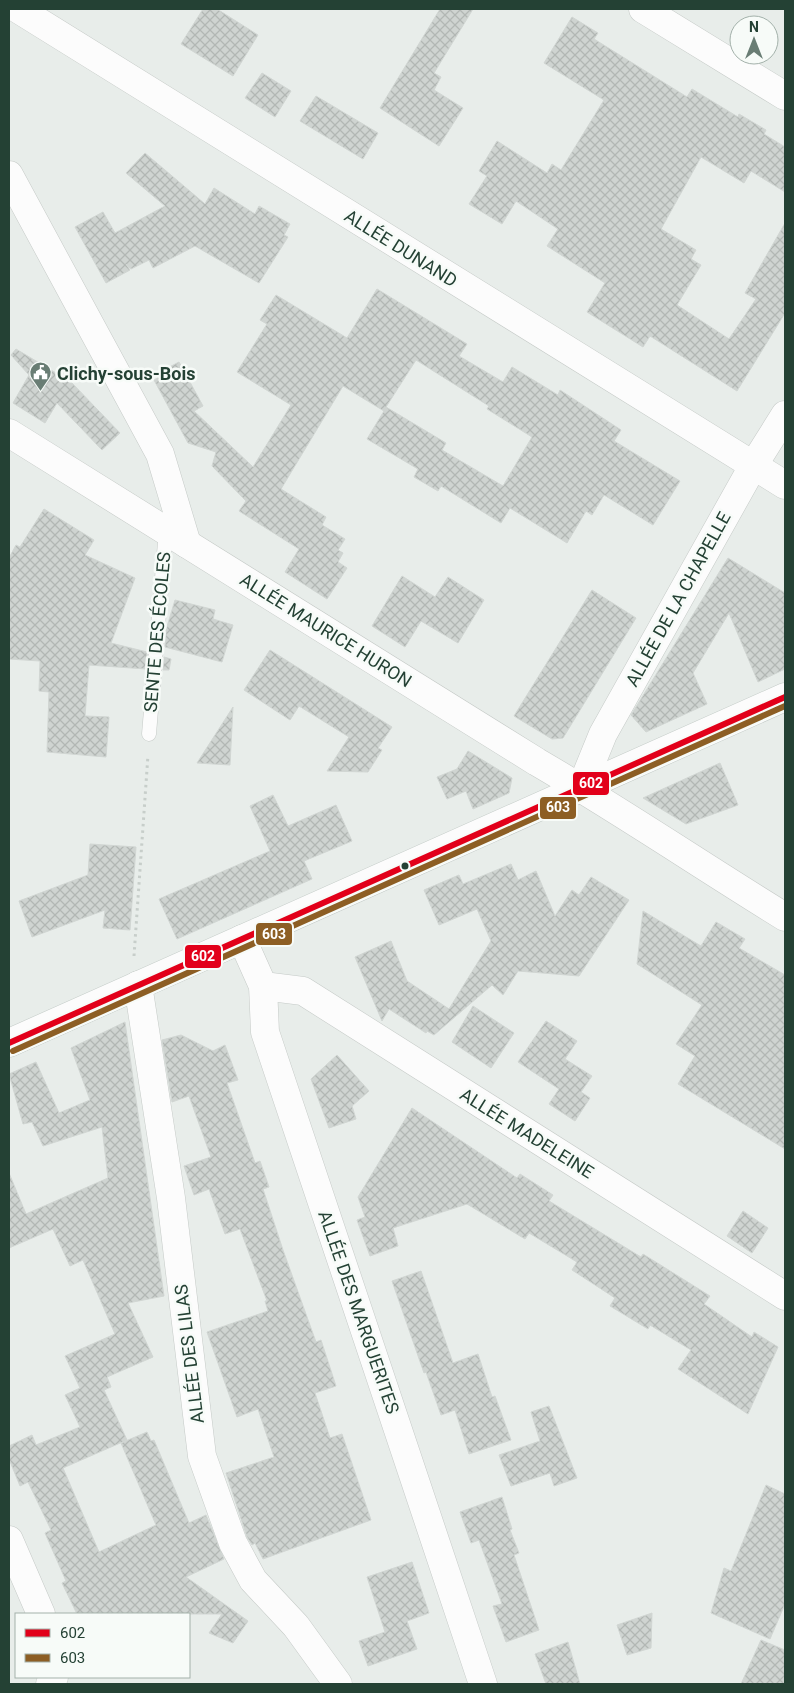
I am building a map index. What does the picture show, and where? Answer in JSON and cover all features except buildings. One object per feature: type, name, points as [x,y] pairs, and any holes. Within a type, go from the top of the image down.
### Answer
[{"type":"street","name":"ALLÉE DUNAND","points":[[18,9],[785,486]]},
{"type":"street","points":[[643,9],[785,96]]},
{"type":"street","points":[[9,175],[160,454],[176,537]]},
{"type":"street","name":"ALLÉE DE LA CHAPELLE","points":[[581,788],[602,734],[753,466],[785,415]]},
{"type":"street","name":"ALLÉE MAURICE HURON","points":[[9,433],[785,917]]},
{"type":"street","points":[[9,1043],[785,697]]},
{"type":"street","name":"ALLÉE DES MARGUERITES","points":[[242,939],[263,986],[265,1032],[483,1684]]},
{"type":"street","name":"ALLÉE DES LILAS","points":[[138,985],[171,1198],[202,1456],[233,1543],[253,1580],[296,1626],[338,1684]]},
{"type":"street","name":"ALLÉE MADELEINE","points":[[263,986],[303,991],[785,1296]]},
{"type":"street","points":[[9,1540],[41,1613]]},
{"type":"lane","name":"SENTE DES ÉCOLES","points":[[149,734],[176,537]]},
{"type":"path","points":[[138,985],[134,957],[149,734]]},
{"type":"transit line","name":"602","points":[[9,1043],[785,697]]},
{"type":"transit line","name":"603","points":[[13,1051],[785,706]]},
{"type":"place","name":"Clichy-sous-Bois","points":[[41,392]]}]
